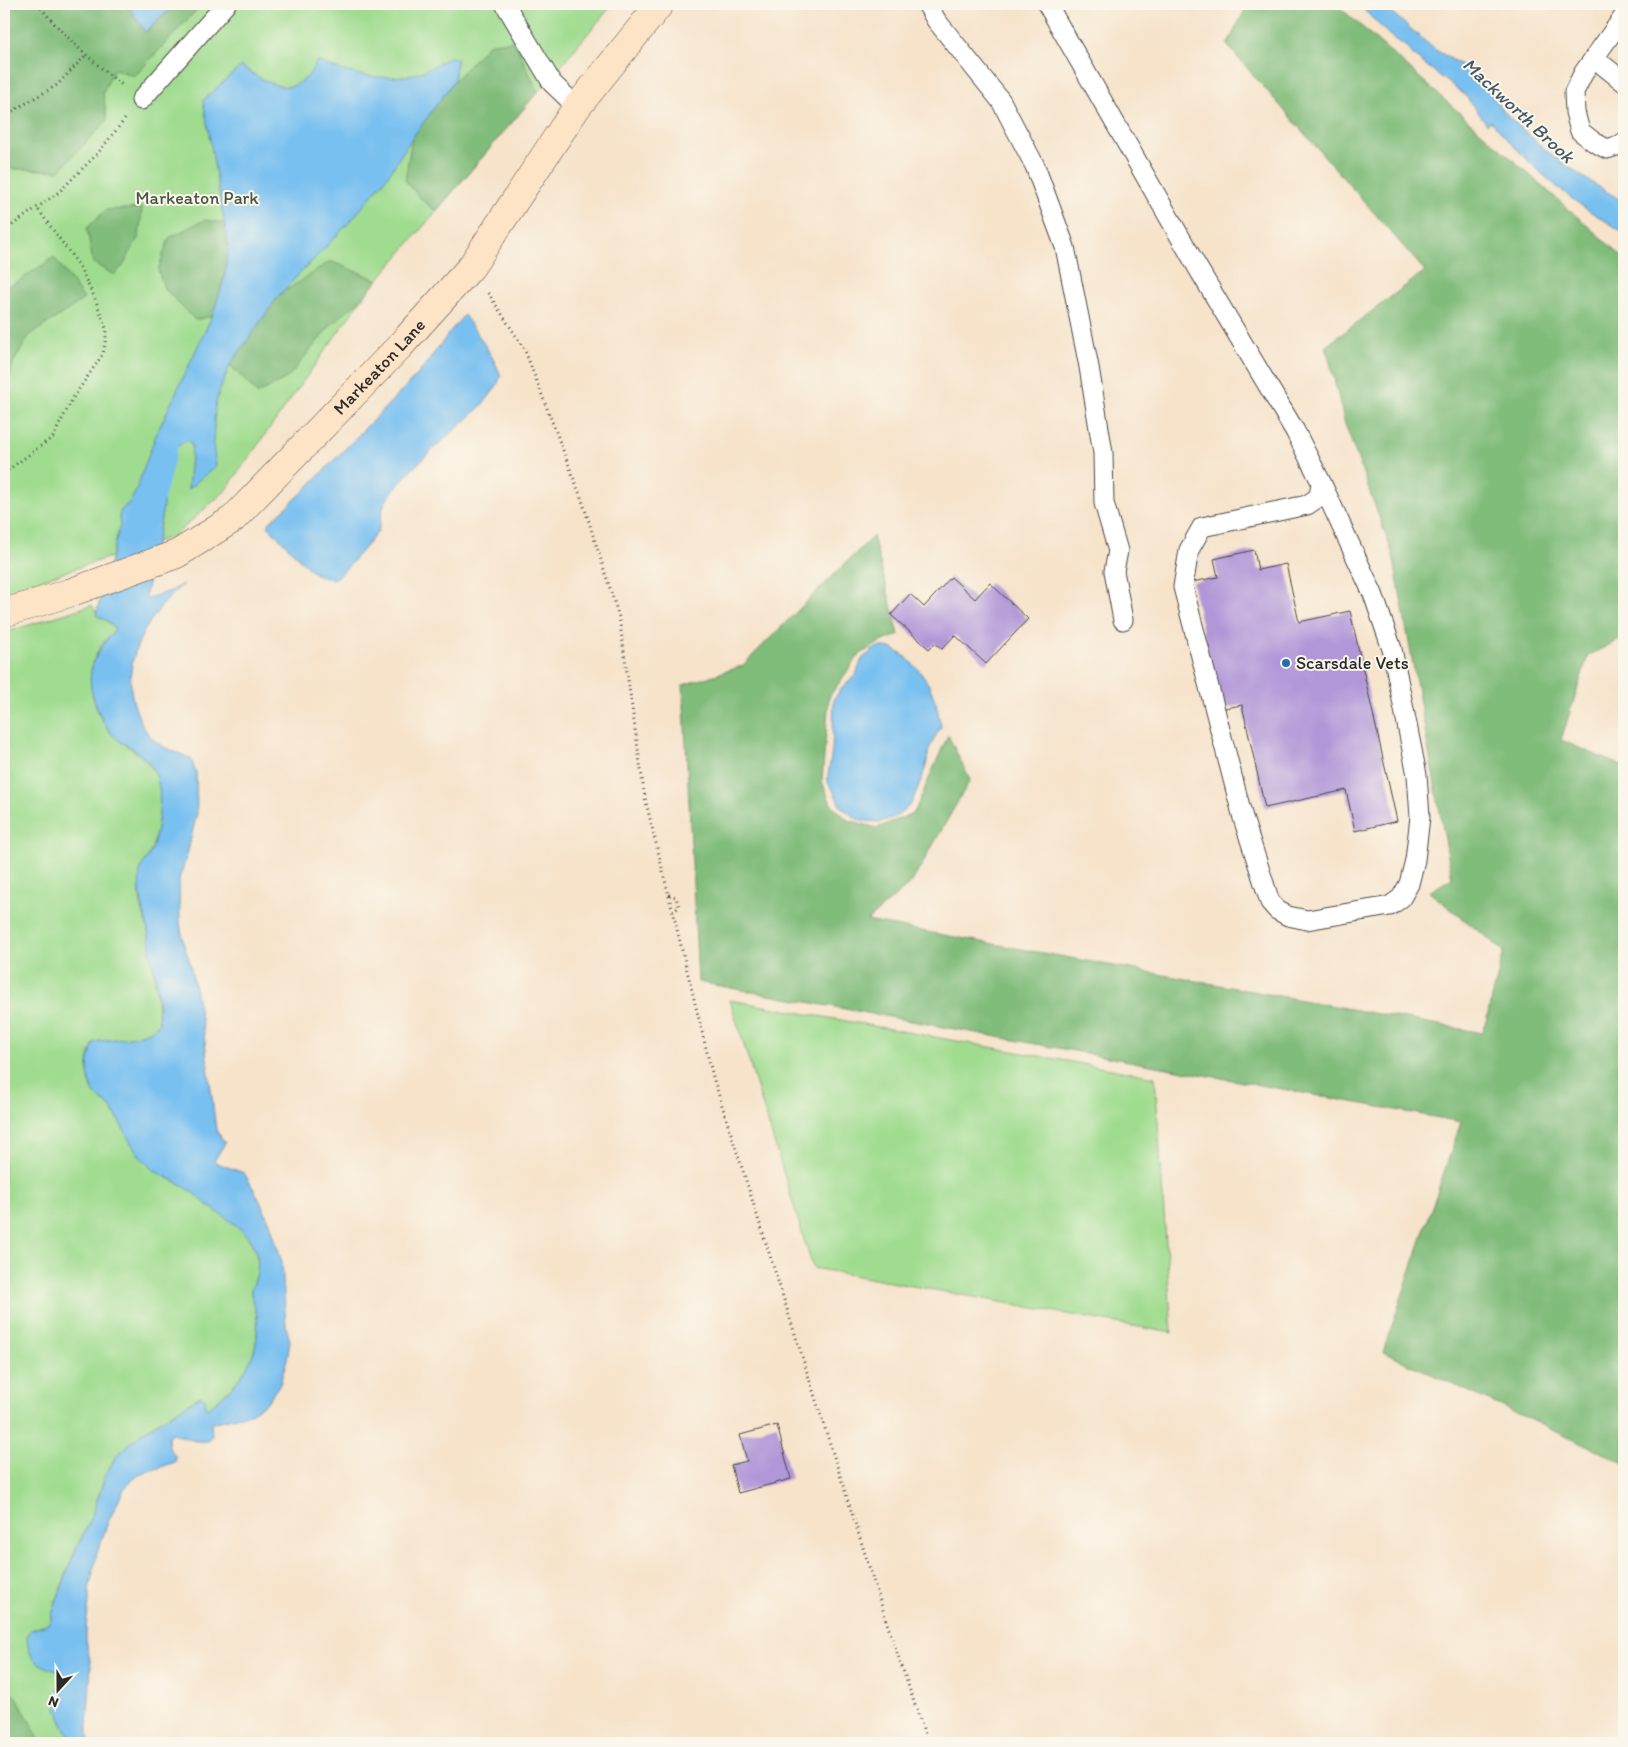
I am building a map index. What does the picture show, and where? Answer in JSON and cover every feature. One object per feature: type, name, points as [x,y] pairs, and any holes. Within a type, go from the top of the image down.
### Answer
[{"type":"street","name":"Markeaton Lane","points":[[4,613],[70,593],[177,554],[233,519],[399,347],[471,267],[577,107],[660,4]]},
{"type":"lane","points":[[140,100],[226,4]]},
{"type":"lane","points":[[505,4],[552,83],[577,107]]},
{"type":"lane","points":[[927,4],[936,20],[1001,101],[1035,166],[1065,248],[1089,367],[1103,453],[1104,503],[1118,551],[1114,571],[1123,620]]},
{"type":"lane","points":[[1047,4],[1195,262],[1295,431],[1321,482],[1373,594],[1392,648],[1417,775],[1420,817],[1415,860],[1409,884],[1401,898],[1390,906],[1307,920],[1288,916],[1277,910],[1270,902],[1243,818],[1184,587],[1189,550],[1202,527],[1307,506],[1319,497],[1321,482]]},
{"type":"lane","points":[[1624,16],[1584,72],[1574,92],[1575,112],[1580,131],[1606,149],[1624,142]]},
{"type":"lane","points":[[1594,58],[1624,82]]},
{"type":"path","points":[[4,231],[58,192],[98,153],[140,100],[86,55],[38,4]]},
{"type":"path","points":[[4,116],[57,85],[86,55]]},
{"type":"path","points":[[4,473],[53,437],[73,398],[103,354],[107,331],[94,296],[78,264],[37,208]]},
{"type":"path","points":[[471,267],[524,348],[582,500],[619,616],[645,798],[713,1077],[888,1626],[928,1743]]},
{"type":"path","points":[[668,895],[676,896],[679,907],[673,913]]},
{"type":"green space","name":"Markeaton Park","points":[[4,4],[613,4],[364,296],[225,491],[174,536],[4,592]]},
{"type":"green space","points":[[4,4],[127,4],[146,32],[176,4],[202,4],[135,76],[114,69],[103,92],[107,120],[59,171],[4,169],[4,119],[6,116],[4,104]]},
{"type":"green space","points":[[1248,4],[1336,4],[1624,258],[1624,637],[1588,656],[1561,740],[1624,767],[1624,1463],[1383,1352],[1461,1122],[698,982],[683,685],[742,666],[873,536],[899,635],[880,642],[859,655],[829,697],[822,781],[831,804],[848,820],[877,828],[914,813],[948,735],[970,780],[912,882],[867,921],[1483,1033],[1504,951],[1429,892],[1452,878],[1393,555],[1345,424],[1326,346],[1425,271],[1227,45]]},
{"type":"green space","points":[[514,41],[538,92],[436,211],[419,197],[405,180],[412,138],[454,81],[490,43]]},
{"type":"green space","points":[[142,208],[139,236],[123,266],[114,275],[93,263],[87,228],[106,210]]},
{"type":"green space","points":[[204,220],[225,223],[228,249],[226,271],[212,316],[195,320],[164,288],[158,270],[169,238]]},
{"type":"green space","points":[[54,257],[84,299],[29,336],[13,363],[4,395],[4,288],[19,281]]},
{"type":"green space","points":[[330,261],[378,280],[364,296],[331,325],[288,377],[258,394],[230,365],[279,295]]},
{"type":"green space","points":[[92,605],[97,613],[115,629],[98,651],[92,668],[92,693],[98,711],[110,732],[148,762],[158,781],[160,806],[158,824],[152,849],[143,869],[140,894],[151,947],[159,1023],[140,1034],[99,1041],[91,1050],[88,1064],[89,1076],[95,1093],[111,1107],[141,1158],[159,1173],[186,1187],[236,1224],[247,1236],[258,1261],[257,1273],[251,1292],[257,1316],[256,1345],[246,1369],[239,1379],[208,1408],[206,1407],[205,1399],[199,1397],[144,1431],[116,1456],[106,1474],[90,1521],[75,1551],[50,1622],[31,1630],[27,1636],[40,1664],[64,1675],[56,1701],[61,1719],[72,1743],[4,1743],[4,633]]},
{"type":"green space","points":[[730,1000],[1155,1077],[1172,1333],[813,1268]]},
{"type":"green space","points":[[4,1687],[18,1699],[41,1743],[4,1743]]},
{"type":"water","points":[[127,4],[176,4],[145,32]]},
{"type":"water","points":[[1358,4],[1382,4],[1434,49],[1466,68],[1482,82],[1499,106],[1513,121],[1548,152],[1586,179],[1624,202],[1624,233],[1582,206],[1545,177],[1491,121],[1487,124],[1465,95],[1388,34]]},
{"type":"water","points":[[449,57],[457,59],[454,81],[412,138],[387,177],[350,222],[279,295],[230,365],[215,407],[213,444],[216,466],[188,489],[192,446],[189,441],[184,442],[175,449],[166,465],[163,476],[163,507],[145,599],[173,590],[183,584],[159,610],[140,639],[134,655],[131,689],[135,707],[147,733],[162,746],[191,759],[196,773],[197,813],[179,879],[180,923],[204,1034],[216,1130],[225,1143],[214,1161],[244,1173],[270,1223],[282,1262],[286,1326],[290,1341],[280,1384],[266,1403],[249,1414],[211,1423],[212,1436],[208,1441],[195,1441],[172,1433],[168,1436],[169,1448],[176,1457],[175,1462],[139,1475],[124,1489],[108,1522],[97,1553],[89,1590],[86,1640],[91,1666],[87,1727],[91,1743],[72,1743],[61,1719],[56,1701],[64,1675],[41,1665],[33,1658],[28,1644],[28,1633],[50,1622],[75,1551],[90,1521],[106,1474],[116,1456],[144,1431],[199,1397],[202,1396],[205,1399],[206,1407],[208,1408],[239,1379],[252,1357],[256,1345],[257,1316],[251,1292],[257,1273],[258,1261],[247,1235],[189,1190],[159,1173],[141,1158],[111,1107],[98,1097],[90,1085],[88,1071],[88,1063],[94,1043],[139,1035],[154,1028],[159,1023],[157,985],[139,881],[143,863],[151,852],[156,833],[160,804],[159,785],[153,769],[146,760],[119,740],[105,725],[93,695],[91,674],[96,656],[115,629],[109,622],[96,615],[120,525],[119,516],[121,510],[129,503],[135,493],[156,435],[212,316],[225,277],[228,244],[203,100],[241,66],[273,84],[290,86],[298,84],[306,78],[317,61],[351,73],[375,77],[399,77],[416,74],[431,68]]},
{"type":"water","points":[[464,315],[484,344],[501,376],[497,385],[479,408],[407,474],[386,501],[378,531],[341,574],[329,579],[318,575],[310,570],[267,525],[302,493],[419,373]]},
{"type":"water","points":[[877,647],[893,649],[906,657],[918,669],[929,685],[936,703],[941,726],[929,749],[926,767],[911,804],[897,816],[880,822],[857,819],[841,807],[827,781],[832,751],[834,700],[840,690],[856,675],[862,659]]},
{"type":"building","name":"Scarsdale Vets","points":[[1254,550],[1258,570],[1286,564],[1299,622],[1350,611],[1397,821],[1355,831],[1346,790],[1265,808],[1242,705],[1220,709],[1192,582],[1218,577],[1214,559]]},
{"type":"building","points":[[951,577],[975,599],[990,583],[1028,619],[986,664],[955,635],[942,649],[935,643],[929,649],[891,615],[910,594],[924,607]]},
{"type":"building","points":[[777,1425],[791,1479],[738,1493],[731,1465],[747,1461],[740,1435]]},
{"type":"waterway","points":[[159,499],[173,445]]},
{"type":"place","name":"Scarsdale Vets","points":[[1286,663]]},
{"type":"water label","name":"Mackworth Brook","points":[[1519,110]]}]
